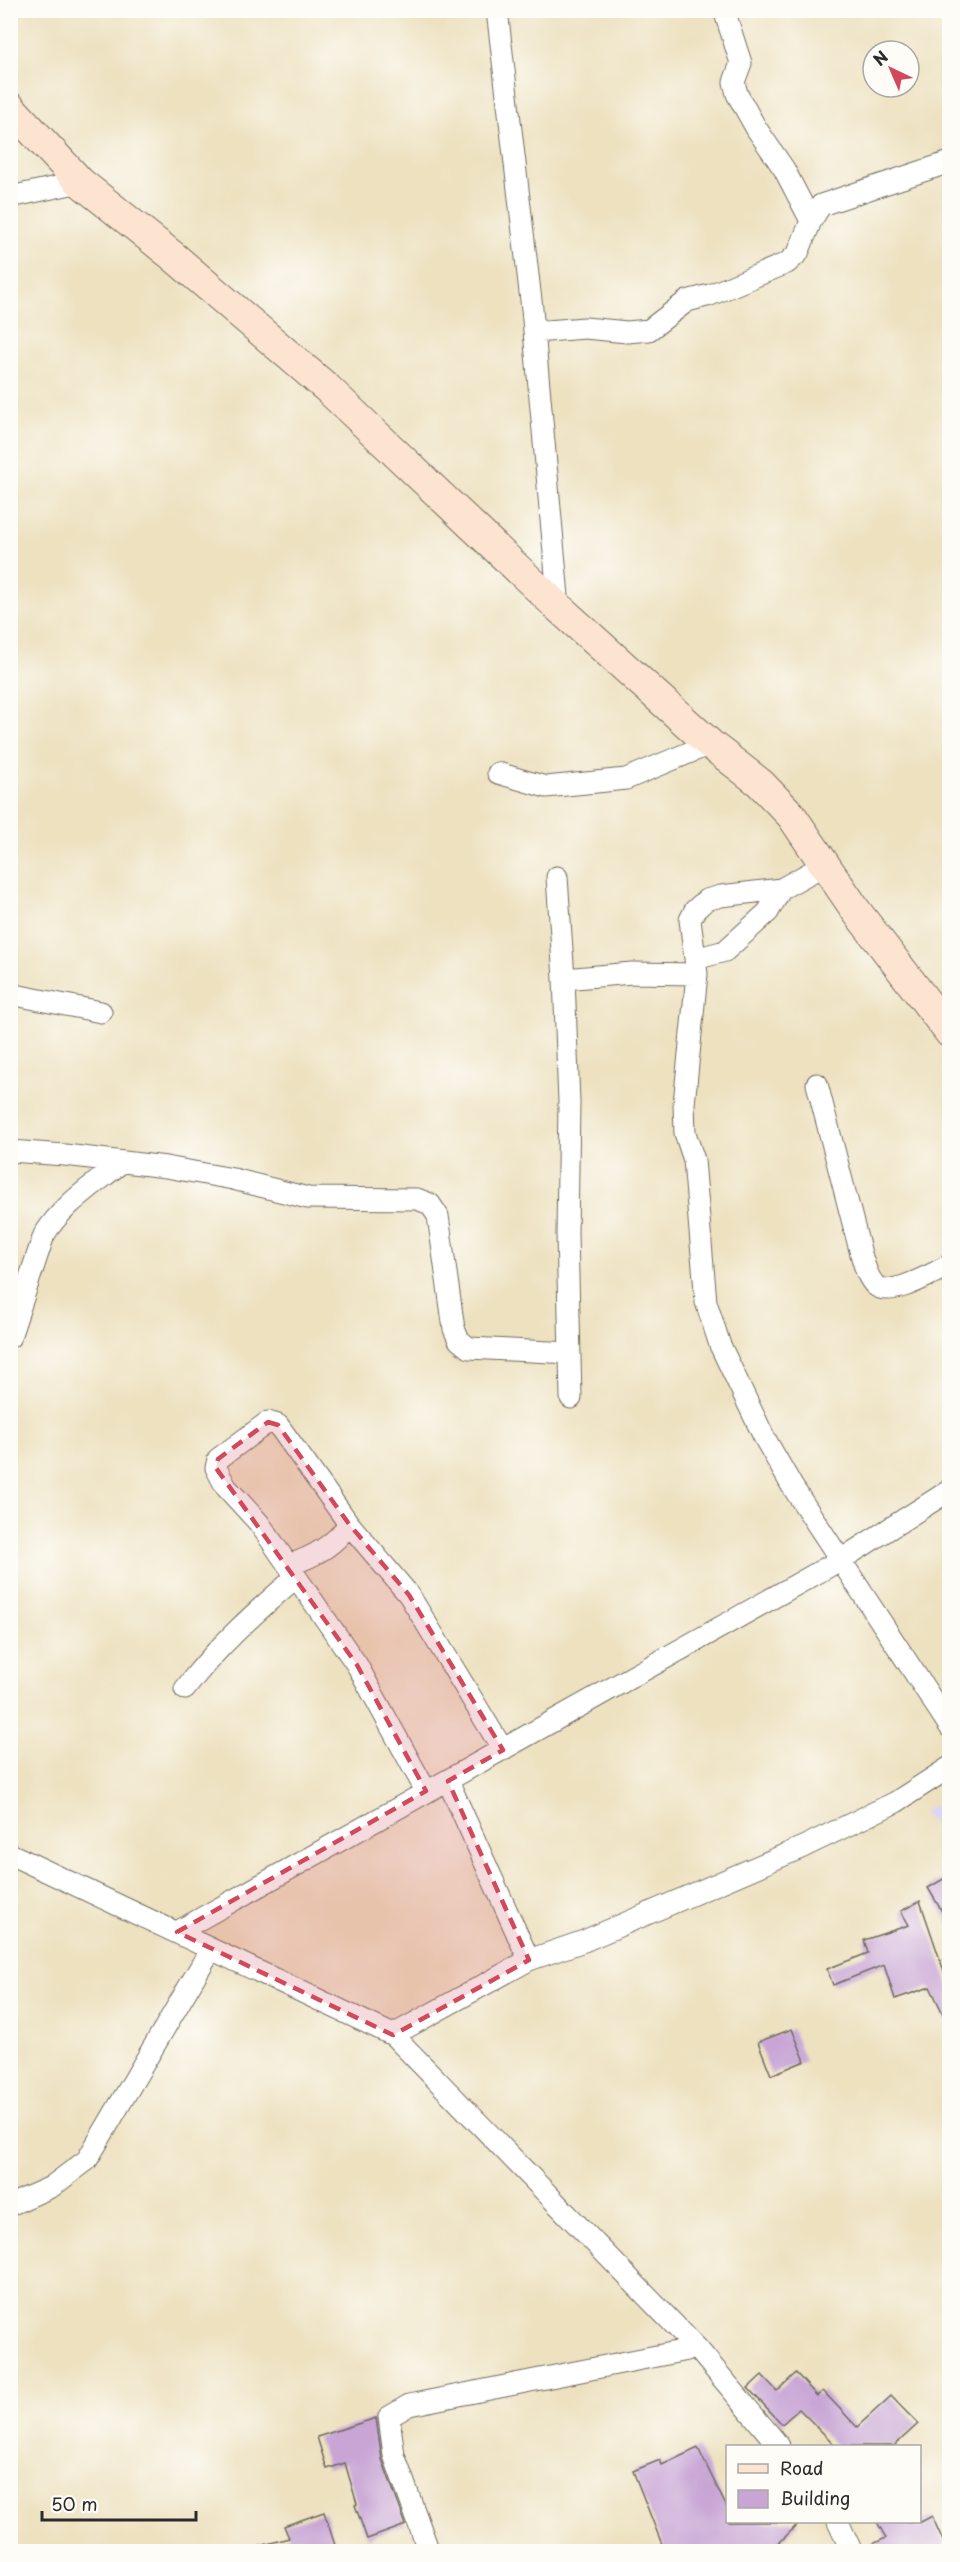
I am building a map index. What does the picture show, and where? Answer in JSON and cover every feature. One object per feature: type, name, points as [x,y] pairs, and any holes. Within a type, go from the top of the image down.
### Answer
[{"type":"street","points":[[497,10],[534,332],[560,608]]},
{"type":"street","points":[[724,10],[741,63],[734,81],[737,94],[756,128],[784,169],[811,221]]},
{"type":"street","points":[[10,106],[80,183],[174,257],[327,388],[560,608],[710,744],[760,783],[792,815],[824,865],[940,1004],[950,1033]]},
{"type":"street","points":[[534,332],[585,328],[627,332],[649,330],[687,300],[710,295],[787,263],[798,253],[820,205],[950,162]]},
{"type":"street","points":[[10,197],[80,183]]},
{"type":"street","points":[[498,773],[546,787],[626,779],[710,744]]},
{"type":"street","points":[[824,865],[781,889],[706,900],[695,910],[690,920],[696,967],[684,1104],[685,1133],[694,1160],[706,1302],[720,1344],[764,1437],[792,1486],[950,1727]]},
{"type":"street","points":[[557,877],[569,1102],[567,1234],[571,1398]]},
{"type":"street","points":[[564,979],[696,967],[725,951],[768,912],[781,889]]},
{"type":"street","points":[[10,994],[101,1012]]},
{"type":"street","points":[[817,1084],[861,1254],[874,1284],[885,1290],[896,1289],[950,1265]]},
{"type":"street","points":[[10,1151],[122,1162],[233,1179],[308,1198],[417,1199],[430,1204],[438,1216],[454,1329],[459,1340],[469,1348],[570,1353]]},
{"type":"street","points":[[10,1337],[49,1226],[73,1200],[122,1162]]},
{"type":"street","points":[[426,1791],[357,1665],[259,1523],[226,1487],[216,1468],[218,1459],[268,1422],[278,1425],[349,1524],[409,1594],[503,1750]]},
{"type":"street","points":[[177,1932],[842,1559],[950,1490]]},
{"type":"street","points":[[185,1689],[205,1662],[292,1571],[341,1536],[349,1524]]},
{"type":"street","points":[[393,2035],[529,1960],[584,1941],[803,1847],[896,1802],[950,1767]]},
{"type":"street","points":[[448,1781],[529,1960]]},
{"type":"street","points":[[10,1854],[393,2035],[697,2348],[778,2445]]},
{"type":"street","points":[[10,2205],[51,2187],[87,2160],[211,1949]]},
{"type":"street","points":[[429,2552],[394,2454],[389,2417],[409,2406],[697,2348]]},
{"type":"street","points":[[838,2523],[852,2552]]},
{"type":"highlighted area","points":[[268,1422],[278,1425],[349,1524],[409,1595],[503,1750],[448,1781],[529,1960],[393,2035],[177,1932],[426,1791],[357,1665],[216,1468],[218,1459]]},
{"type":"shaded area","points":[[949,1795],[949,1844],[923,1812]]},
{"type":"building","points":[[950,1875],[950,1925],[928,1888]]},
{"type":"building","points":[[920,1901],[950,1989],[950,2028],[930,1987],[895,1999],[884,1965],[833,1985],[827,1969],[868,1953],[864,1940],[909,1925],[901,1911]]},
{"type":"building","points":[[792,2029],[805,2061],[771,2075],[758,2042]]},
{"type":"building","points":[[796,2373],[817,2396],[823,2391],[857,2427],[891,2396],[918,2424],[895,2445],[835,2445],[799,2409],[782,2424],[748,2388],[762,2375],[777,2391]]},
{"type":"building","points":[[376,2418],[382,2459],[406,2525],[367,2539],[355,2505],[357,2504],[345,2463],[327,2469],[317,2437]]},
{"type":"building","points":[[698,2448],[726,2506],[726,2523],[799,2523],[778,2544],[783,2552],[665,2552],[633,2471],[660,2460],[662,2465]]},
{"type":"building","points":[[324,2512],[335,2545],[317,2552],[261,2552],[260,2546],[289,2538],[284,2526]]},
{"type":"building","points":[[932,2516],[948,2552],[864,2552],[864,2548],[886,2538],[878,2523],[921,2522]]}]
